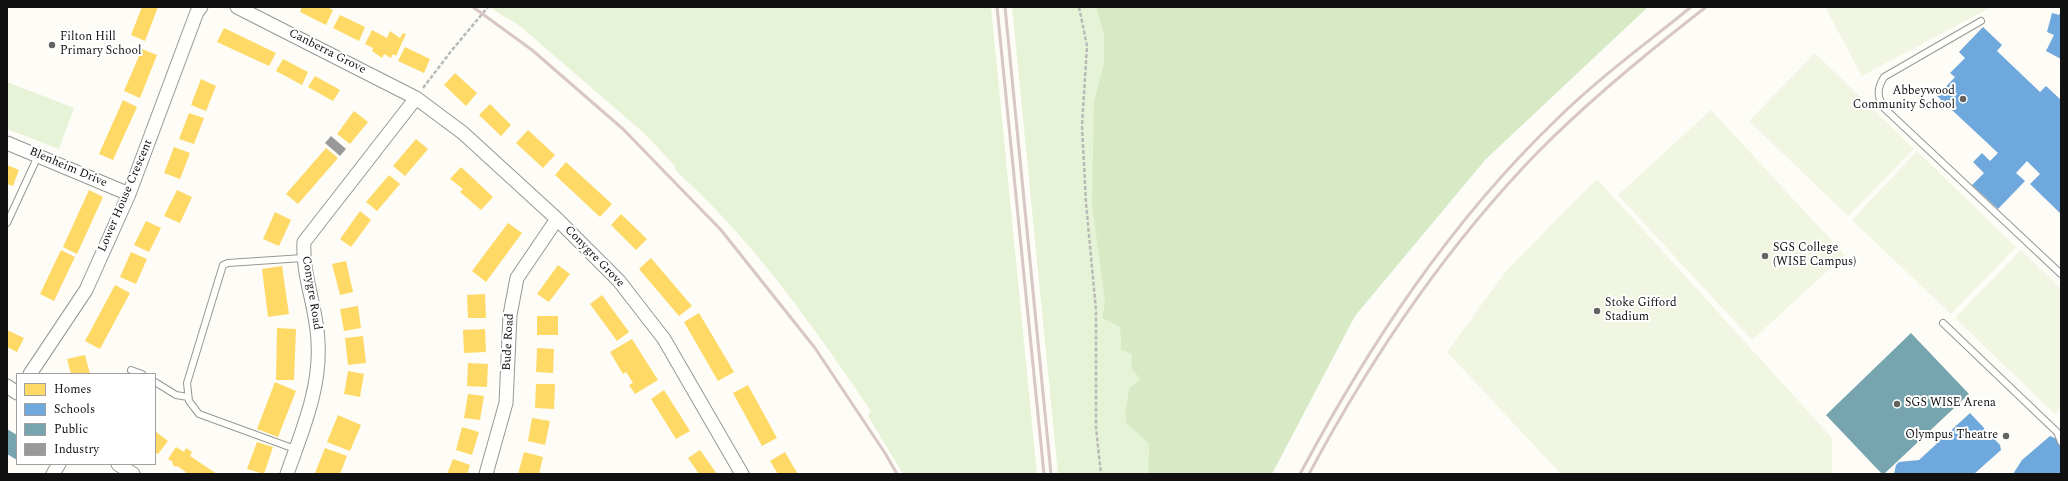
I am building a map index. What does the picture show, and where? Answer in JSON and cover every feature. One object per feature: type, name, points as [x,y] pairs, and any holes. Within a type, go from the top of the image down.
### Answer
[{"type":"street","name":"Lower House Crescent","points":[[31,373],[86,290],[129,194],[197,12],[201,7]]},
{"type":"street","name":"Canberra Grove","points":[[237,7],[416,98]]},
{"type":"street","name":"Conygre Grove","points":[[416,98],[462,133],[557,219],[619,281],[664,339],[742,474]]},
{"type":"street","name":"Conygre Road","points":[[287,474],[316,388],[318,341],[304,258],[304,242],[416,98]]},
{"type":"street","name":"Blenheim Drive","points":[[7,143],[129,194]]},
{"type":"street","name":"Bude Road","points":[[486,474],[506,403],[510,315],[517,278],[557,219]]},
{"type":"street","points":[[7,386],[16,392]]},
{"type":"street","points":[[53,474],[58,465]]},
{"type":"street","points":[[120,465],[133,474]]},
{"type":"lane","points":[[1981,21],[1884,77],[1878,87],[1878,97],[1883,107],[2061,274]]},
{"type":"lane","points":[[7,223],[38,155]]},
{"type":"lane","points":[[295,449],[204,416],[194,410],[188,397],[188,374],[223,265],[228,263],[304,258]]},
{"type":"lane","points":[[1943,323],[2056,432],[2061,442]]},
{"type":"lane","points":[[131,370],[139,373]]},
{"type":"lane","points":[[156,383],[176,395],[188,397]]},
{"type":"path","points":[[416,98],[452,50],[488,7]]},
{"type":"path","points":[[1079,7],[1087,46],[1082,126],[1086,203],[1096,310],[1096,428],[1101,474]]},
{"type":"green space","points":[[489,7],[991,7],[1037,474],[903,474],[868,416],[871,411],[827,347],[781,285],[731,226],[676,171],[675,166],[645,134],[520,26]]},
{"type":"green space","points":[[1012,7],[1096,7],[1104,34],[1104,63],[1094,101],[1105,302],[1102,318],[1120,327],[1121,350],[1132,354],[1141,379],[1129,388],[1125,413],[1126,423],[1149,444],[1148,474],[1058,474]]},
{"type":"green space","points":[[1096,7],[1648,7],[1486,159],[1355,316],[1272,474],[1148,474],[1149,444],[1126,423],[1125,413],[1129,388],[1140,379],[1131,367],[1132,354],[1121,350],[1120,327],[1102,318],[1105,302],[1092,204],[1094,101],[1104,63],[1104,34]]},
{"type":"green space","points":[[1825,7],[1991,7],[1862,76]]},
{"type":"green space","points":[[1815,53],[1914,149],[1848,216],[1749,121]]},
{"type":"green space","points":[[7,82],[74,108],[59,149],[7,129]]},
{"type":"green space","points":[[1711,110],[1845,255],[1752,340],[1618,195]]},
{"type":"green space","points":[[1917,151],[2016,247],[1951,314],[1852,220]]},
{"type":"green space","name":"Stoke Gifford Stadium","points":[[1597,179],[1832,438],[1832,474],[1561,474],[1447,352],[1507,270]]},
{"type":"green space","points":[[2021,250],[2061,289],[2061,408],[2055,414],[1955,318]]},
{"type":"building: Homes","points":[[142,7],[158,7],[145,41],[131,35]]},
{"type":"building: Homes","points":[[302,7],[327,7],[333,10],[326,25],[300,12]]},
{"type":"building: Homes","points":[[340,15],[365,27],[359,41],[333,28]]},
{"type":"building: Homes","points":[[224,28],[276,53],[269,66],[217,42]]},
{"type":"building: Homes","points":[[372,30],[387,38],[390,31],[400,38],[403,33],[406,34],[396,56],[393,54],[391,58],[384,54],[382,58],[372,51],[373,48],[365,44]]},
{"type":"building: Homes","points":[[405,47],[430,59],[424,73],[398,61]]},
{"type":"building: Homes","points":[[142,49],[157,55],[140,98],[124,91]]},
{"type":"building: Homes","points":[[283,59],[308,72],[302,85],[276,71]]},
{"type":"building: Homes","points":[[455,73],[477,93],[466,106],[444,85]]},
{"type":"building: Homes","points":[[315,76],[340,90],[333,101],[308,87]]},
{"type":"building: Homes","points":[[201,79],[216,86],[206,111],[191,105]]},
{"type":"building: Homes","points":[[123,100],[137,107],[113,160],[99,154]]},
{"type":"building: Homes","points":[[490,104],[511,125],[501,136],[479,115]]},
{"type":"building: Homes","points":[[354,111],[368,122],[350,144],[337,134]]},
{"type":"building: Homes","points":[[189,113],[204,118],[194,144],[179,139]]},
{"type":"building: Homes","points":[[528,130],[555,155],[543,168],[516,143]]},
{"type":"building: Homes","points":[[416,139],[428,149],[405,176],[393,166]]},
{"type":"building: Homes","points":[[174,147],[190,153],[180,179],[164,173]]},
{"type":"building: Homes","points":[[326,148],[338,158],[298,204],[286,194]]},
{"type":"building: Homes","points":[[566,162],[612,204],[600,217],[555,175]]},
{"type":"building: Homes","points":[[7,165],[19,170],[13,186],[7,184]]},
{"type":"building: Homes","points":[[461,167],[493,197],[481,210],[460,192],[463,189],[450,179]]},
{"type":"building: Homes","points":[[389,175],[400,184],[377,211],[366,202]]},
{"type":"building: Homes","points":[[89,190],[103,197],[77,254],[63,247]]},
{"type":"building: Homes","points":[[177,190],[192,197],[180,223],[164,216]]},
{"type":"building: Homes","points":[[360,211],[371,220],[351,247],[340,239]]},
{"type":"building: Homes","points":[[275,212],[291,220],[279,246],[263,239]]},
{"type":"building: Homes","points":[[621,214],[647,239],[636,250],[611,225]]},
{"type":"building: Homes","points":[[146,221],[161,228],[149,252],[134,245]]},
{"type":"building: Homes","points":[[508,223],[522,233],[486,282],[472,271]]},
{"type":"building: Homes","points":[[61,250],[75,257],[54,301],[40,294]]},
{"type":"building: Homes","points":[[131,252],[147,259],[136,284],[120,277]]},
{"type":"building: Homes","points":[[651,258],[692,306],[679,316],[639,269]]},
{"type":"building: Homes","points":[[346,261],[353,292],[340,295],[332,264]]},
{"type":"building: Homes","points":[[558,265],[570,274],[549,302],[537,294]]},
{"type":"building: Homes","points":[[282,266],[289,314],[268,317],[262,269]]},
{"type":"building: Homes","points":[[115,285],[130,293],[100,349],[85,341]]},
{"type":"building: Homes","points":[[485,294],[486,318],[468,318],[467,295]]},
{"type":"building: Homes","points":[[602,295],[629,332],[617,341],[590,304]]},
{"type":"building: Homes","points":[[358,306],[361,328],[344,331],[340,309]]},
{"type":"building: Homes","points":[[699,313],[734,372],[718,381],[684,322]]},
{"type":"building: Homes","points":[[537,316],[558,316],[558,335],[537,335]]},
{"type":"building: Homes","points":[[277,328],[296,329],[294,380],[276,380]]},
{"type":"building: Homes","points":[[485,329],[486,352],[464,353],[463,330]]},
{"type":"building: Homes","points":[[7,330],[24,338],[17,352],[7,347]]},
{"type":"building: Homes","points":[[363,336],[366,363],[348,365],[345,338]]},
{"type":"building: Homes","points":[[632,339],[658,380],[635,394],[629,385],[633,383],[626,372],[623,374],[610,352]]},
{"type":"building: Homes","points":[[537,348],[554,349],[553,373],[536,372]]},
{"type":"building: Homes","points":[[85,355],[90,373],[71,373],[67,359]]},
{"type":"building: Homes","points":[[468,363],[488,364],[487,387],[467,386]]},
{"type":"building: Homes","points":[[348,371],[364,374],[360,397],[344,394]]},
{"type":"building: Homes","points":[[275,382],[296,391],[278,437],[257,429]]},
{"type":"building: Homes","points":[[536,384],[555,384],[554,409],[535,408]]},
{"type":"building: Homes","points":[[748,385],[777,438],[762,446],[733,393]]},
{"type":"building: Homes","points":[[664,390],[690,431],[676,439],[651,399]]},
{"type":"building: Homes","points":[[468,394],[484,396],[480,420],[464,418]]},
{"type":"building: Homes","points":[[338,415],[361,425],[350,451],[327,442]]},
{"type":"building: Homes","points":[[532,418],[550,421],[545,445],[528,441]]},
{"type":"building: Homes","points":[[462,427],[479,432],[472,455],[456,450]]},
{"type":"building: Homes","points":[[156,432],[168,441],[158,454],[156,453]]},
{"type":"building: Homes","points":[[257,442],[273,447],[264,474],[247,469]]},
{"type":"building: Homes","points":[[176,447],[184,452],[186,448],[192,452],[190,456],[217,474],[185,474],[186,472],[177,466],[176,467],[172,464],[173,462],[168,459]]},
{"type":"building: Homes","points":[[325,448],[347,456],[340,474],[315,473]]},
{"type":"building: Homes","points":[[700,450],[717,474],[699,474],[688,458]]},
{"type":"building: Homes","points":[[524,452],[543,457],[539,474],[518,474]]},
{"type":"building: Homes","points":[[785,452],[798,474],[778,474],[770,461]]},
{"type":"building: Homes","points":[[453,459],[470,465],[467,474],[447,474]]},
{"type":"building: Schools","points":[[2061,11],[2061,59],[2046,51],[2054,35],[2047,32],[2052,13],[2059,15]]},
{"type":"building: Schools","name":"Abbeywood Community School","points":[[1983,27],[2002,45],[1997,51],[2040,92],[2046,86],[2061,100],[2061,214],[2030,184],[2040,174],[2027,161],[2016,173],[2025,181],[1998,209],[1972,185],[1984,173],[1973,162],[1982,153],[1990,161],[1998,153],[1937,96],[1955,77],[1950,73],[1965,58],[1959,52]]},
{"type":"building: Schools","points":[[1970,413],[2000,445],[2001,450],[1974,474],[1894,474],[1896,465],[1899,462],[1919,460]]},
{"type":"building: Schools","points":[[2050,436],[2061,441],[2061,474],[2013,474],[2022,460]]},
{"type":"building: Public","name":"SGS WISE Arena","points":[[1911,333],[1969,394],[1884,474],[1882,474],[1826,415]]},
{"type":"building: Public","points":[[7,429],[16,434],[16,459],[7,454]]},
{"type":"building: Industry","points":[[331,136],[346,149],[340,156],[325,143]]},
{"type":"railway","points":[[473,7],[532,50],[623,129],[721,230],[815,348],[885,453],[897,474]]},
{"type":"railway","points":[[997,7],[1044,474]]},
{"type":"railway","points":[[1005,7],[1051,474]]},
{"type":"railway","points":[[1300,474],[1326,426],[1383,332],[1414,287],[1481,200],[1517,159],[1571,105],[1691,7]]},
{"type":"railway","points":[[1309,474],[1358,388],[1384,347],[1441,266],[1503,189],[1557,133],[1598,95],[1706,7]]},
{"type":"place","name":"Filton Hill Primary School","points":[[52,45]]},
{"type":"place","name":"Abbeywood Community School","points":[[1963,99]]},
{"type":"place","name":"SGS College (WISE Campus)","points":[[1765,256]]},
{"type":"place","name":"Stoke Gifford Stadium","points":[[1597,311]]},
{"type":"place","name":"SGS WISE Arena","points":[[1897,404]]},
{"type":"place","name":"Olympus Theatre","points":[[2006,436]]}]
